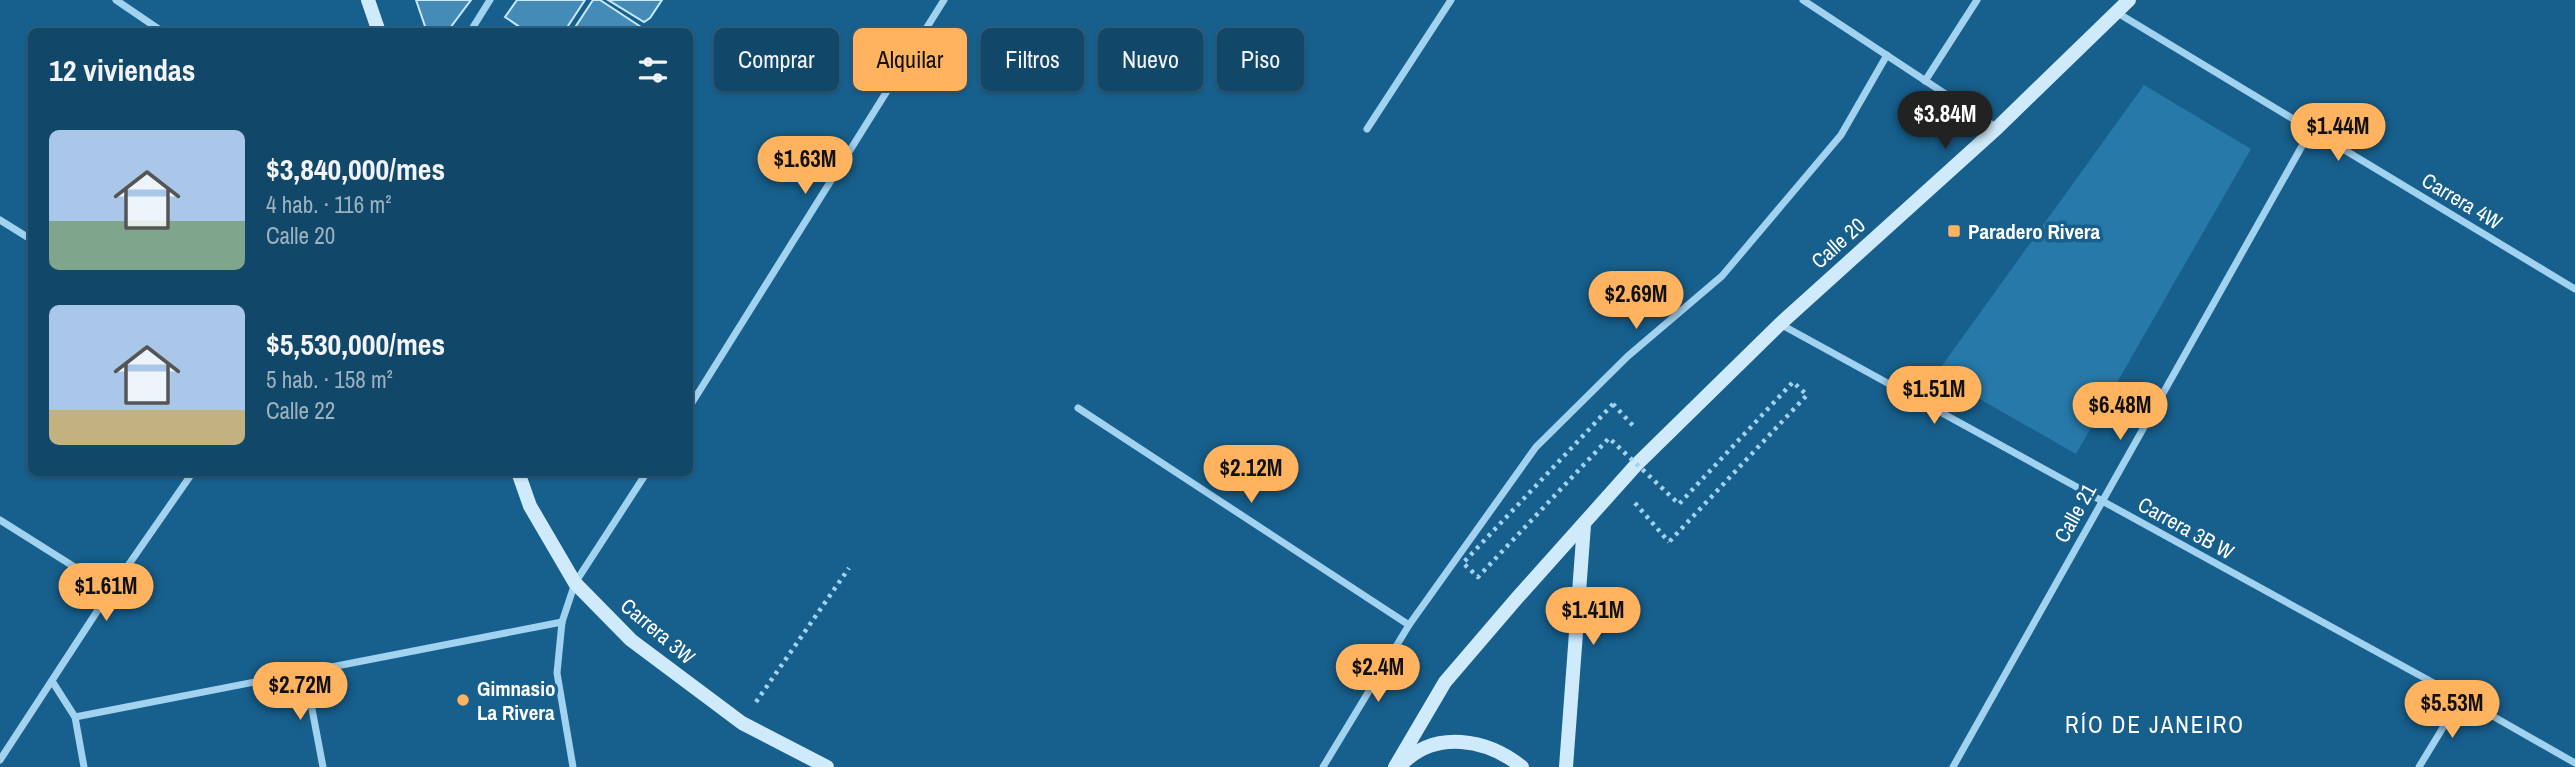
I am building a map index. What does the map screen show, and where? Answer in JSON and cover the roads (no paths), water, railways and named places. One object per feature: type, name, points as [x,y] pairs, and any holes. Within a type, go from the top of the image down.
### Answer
[{"type":"main road","points":[[369,0],[378,28]]},
{"type":"main road","name":"Calle 20","points":[[1397,767],[1445,682],[1654,447],[1780,324],[1997,128],[2129,0]]},
{"type":"main road","name":"Carrera 3W","points":[[519,476],[530,506],[575,583],[631,640],[742,723],[827,767]]},
{"type":"main road","points":[[1566,767],[1584,525]]},
{"type":"main road","points":[[1397,767],[1432,745],[1457,741],[1482,744],[1506,754],[1522,767]]},
{"type":"street","points":[[116,0],[157,28]]},
{"type":"street","points":[[472,28],[490,0]]},
{"type":"street","points":[[693,401],[944,0]]},
{"type":"street","points":[[1367,129],[1451,0]]},
{"type":"street","points":[[1803,0],[1997,128]]},
{"type":"street","points":[[1925,81],[1977,0]]},
{"type":"street","name":"Carrera 4W","points":[[2116,12],[2575,289]]},
{"type":"street","points":[[1322,767],[1409,625],[1536,447],[1628,356],[1723,276],[1842,135],[1887,55]]},
{"type":"street","name":"Calle 21","points":[[1953,767],[2311,130]]},
{"type":"street","points":[[0,220],[28,238]]},
{"type":"street","name":"Carrera 3B W","points":[[1780,324],[2461,698],[2575,764]]},
{"type":"street","points":[[1078,408],[1409,625]]},
{"type":"street","points":[[0,760],[111,590],[190,476]]},
{"type":"street","points":[[573,767],[557,673],[562,622],[575,583],[644,476]]},
{"type":"street","points":[[0,520],[111,590]]},
{"type":"street","points":[[75,717],[562,622]]},
{"type":"street","points":[[305,672],[323,767]]},
{"type":"street","points":[[51,681],[75,717],[84,767]]},
{"type":"street","points":[[2419,767],[2461,698]]},
{"type":"place","name":"Paradero Rivera","points":[[1954,231]]},
{"type":"place","name":"Gimnasio La Rivera","points":[[463,700]]},
{"type":"district","name":"RÍO DE JANEIRO","points":[[2155,724]]}]
